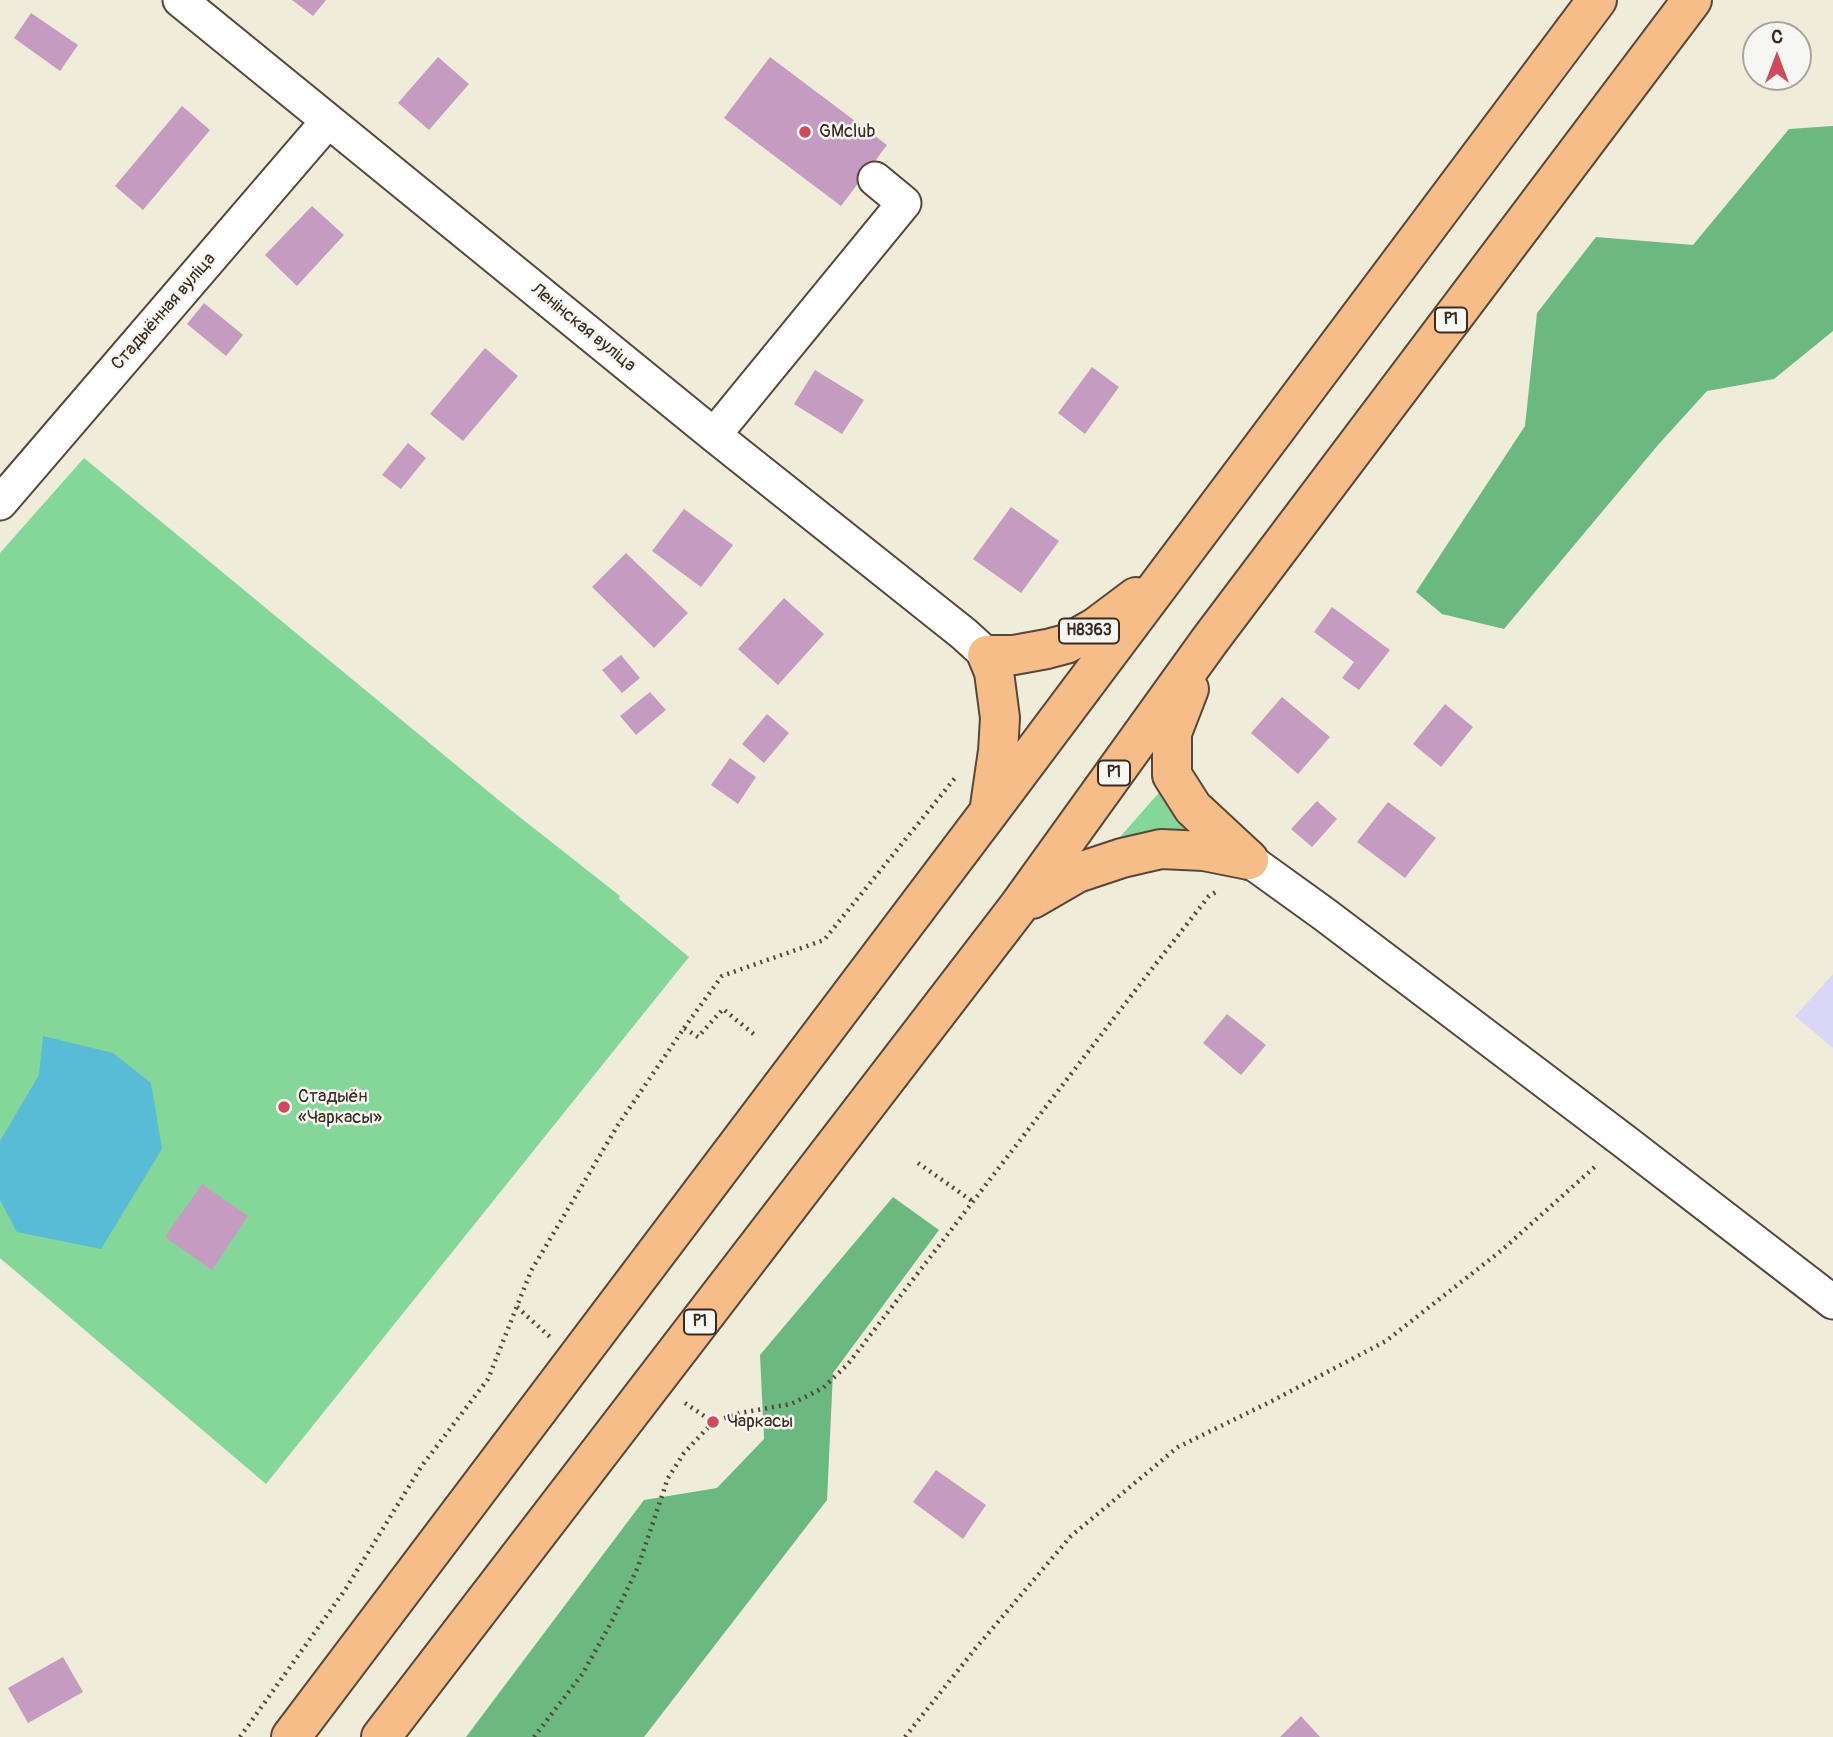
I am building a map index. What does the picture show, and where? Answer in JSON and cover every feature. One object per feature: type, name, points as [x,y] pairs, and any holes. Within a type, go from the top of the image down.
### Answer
[{"type":"highway","points":[[290,1737],[989,812],[1597,0]]},
{"type":"highway","name":"Р1","points":[[381,1737],[1018,907],[1210,640],[1692,0]]},
{"type":"highway","name":"Н8363","points":[[987,655],[1014,655],[1066,643],[1096,627],[1173,567]]},
{"type":"highway","points":[[1210,640],[1172,733],[1172,775],[1237,873]]},
{"type":"highway","points":[[987,655],[994,672],[999,718],[998,751],[989,812]]},
{"type":"highway","points":[[1018,907],[1077,873],[1161,849],[1204,851],[1237,873]]},
{"type":"street","name":"Ленінская вуліца","points":[[180,0],[987,655]]},
{"type":"street","name":"Стадыённая вуліца","points":[[0,503],[328,121]]},
{"type":"street","points":[[714,435],[904,203],[875,179]]},
{"type":"street","points":[[1237,873],[1324,914],[1833,1302]]},
{"type":"path","points":[[240,1737],[345,1590],[421,1467],[488,1379],[531,1272],[618,1125],[722,976],[824,940],[957,776]]},
{"type":"path","points":[[534,1737],[583,1672],[612,1621],[638,1567],[668,1478],[684,1453],[713,1422],[740,1413],[791,1404],[823,1388],[848,1364],[1209,896],[1237,873]]},
{"type":"path","points":[[684,1028],[698,1037],[723,1009],[756,1036]]},
{"type":"path","points":[[905,1737],[1071,1536],[1178,1447],[1386,1341],[1502,1250],[1624,1141]]},
{"type":"path","points":[[918,1163],[972,1201]]},
{"type":"shaded area","points":[[1833,974],[1833,1048],[1795,1016]]},
{"type":"green space","points":[[1833,126],[1833,331],[1774,379],[1707,391],[1658,445],[1504,629],[1442,614],[1416,592],[1525,426],[1537,313],[1596,237],[1693,245],[1789,129]]},
{"type":"green space","name":"Стадыён «Чаркасы»","points":[[84,458],[507,807],[620,896],[619,899],[689,957],[266,1484],[0,1258],[0,553]]},
{"type":"green space","points":[[1163,788],[1191,835],[1120,837]]},
{"type":"green space","points":[[893,1197],[939,1230],[833,1373],[827,1500],[644,1737],[466,1737],[644,1500],[717,1488],[764,1439],[760,1355]]},
{"type":"water","points":[[43,1036],[113,1053],[151,1083],[162,1149],[101,1249],[17,1232],[0,1200],[0,1141],[39,1075]]},
{"type":"building","points":[[292,0],[326,0],[313,16]]},
{"type":"building","points":[[31,13],[78,45],[60,71],[14,38]]},
{"type":"building","points":[[438,57],[469,84],[429,130],[398,103]]},
{"type":"building","name":"GMclub","points":[[770,57],[887,145],[841,206],[724,118]]},
{"type":"building","points":[[182,106],[210,130],[143,210],[115,186]]},
{"type":"building","points":[[312,206],[344,235],[297,286],[265,255]]},
{"type":"building","points":[[204,303],[243,335],[226,356],[187,324]]},
{"type":"building","points":[[485,348],[518,376],[463,441],[430,414]]},
{"type":"building","points":[[1092,367],[1119,387],[1085,434],[1058,413]]},
{"type":"building","points":[[815,370],[864,400],[842,434],[794,404]]},
{"type":"building","points":[[408,443],[426,458],[401,489],[382,475]]},
{"type":"building","points":[[1011,507],[1059,541],[1021,593],[973,559]]},
{"type":"building","points":[[684,509],[733,545],[701,587],[652,551]]},
{"type":"building","points":[[626,553],[688,613],[654,648],[592,587]]},
{"type":"building","points":[[784,598],[824,634],[778,685],[738,649]]},
{"type":"building","points":[[1332,607],[1390,650],[1359,690],[1342,678],[1354,662],[1314,632]]},
{"type":"building","points":[[621,655],[640,678],[622,693],[602,670]]},
{"type":"building","points":[[650,692],[666,710],[636,735],[620,716]]},
{"type":"building","points":[[1282,697],[1330,737],[1298,774],[1251,733]]},
{"type":"building","points":[[1445,704],[1473,727],[1441,767],[1413,744]]},
{"type":"building","points":[[767,714],[789,733],[764,763],[742,744]]},
{"type":"building","points":[[730,758],[756,777],[738,804],[711,785]]},
{"type":"building","points":[[1317,801],[1337,819],[1312,847],[1291,829]]},
{"type":"building","points":[[1388,802],[1436,838],[1405,878],[1357,842]]},
{"type":"building","points":[[1227,1014],[1266,1045],[1241,1075],[1203,1043]]},
{"type":"building","points":[[202,1184],[248,1216],[212,1270],[165,1237]]},
{"type":"building","points":[[936,1470],[986,1505],[963,1539],[913,1502]]},
{"type":"building","points":[[63,1657],[83,1692],[28,1723],[8,1688]]},
{"type":"building","points":[[1301,1716],[1320,1737],[1280,1737]]},
{"type":"place","name":"GMclub","points":[[805,132]]},
{"type":"place","name":"Стадыён «Чаркасы»","points":[[284,1107]]},
{"type":"place","name":"Чаркасы","points":[[713,1422]]}]
